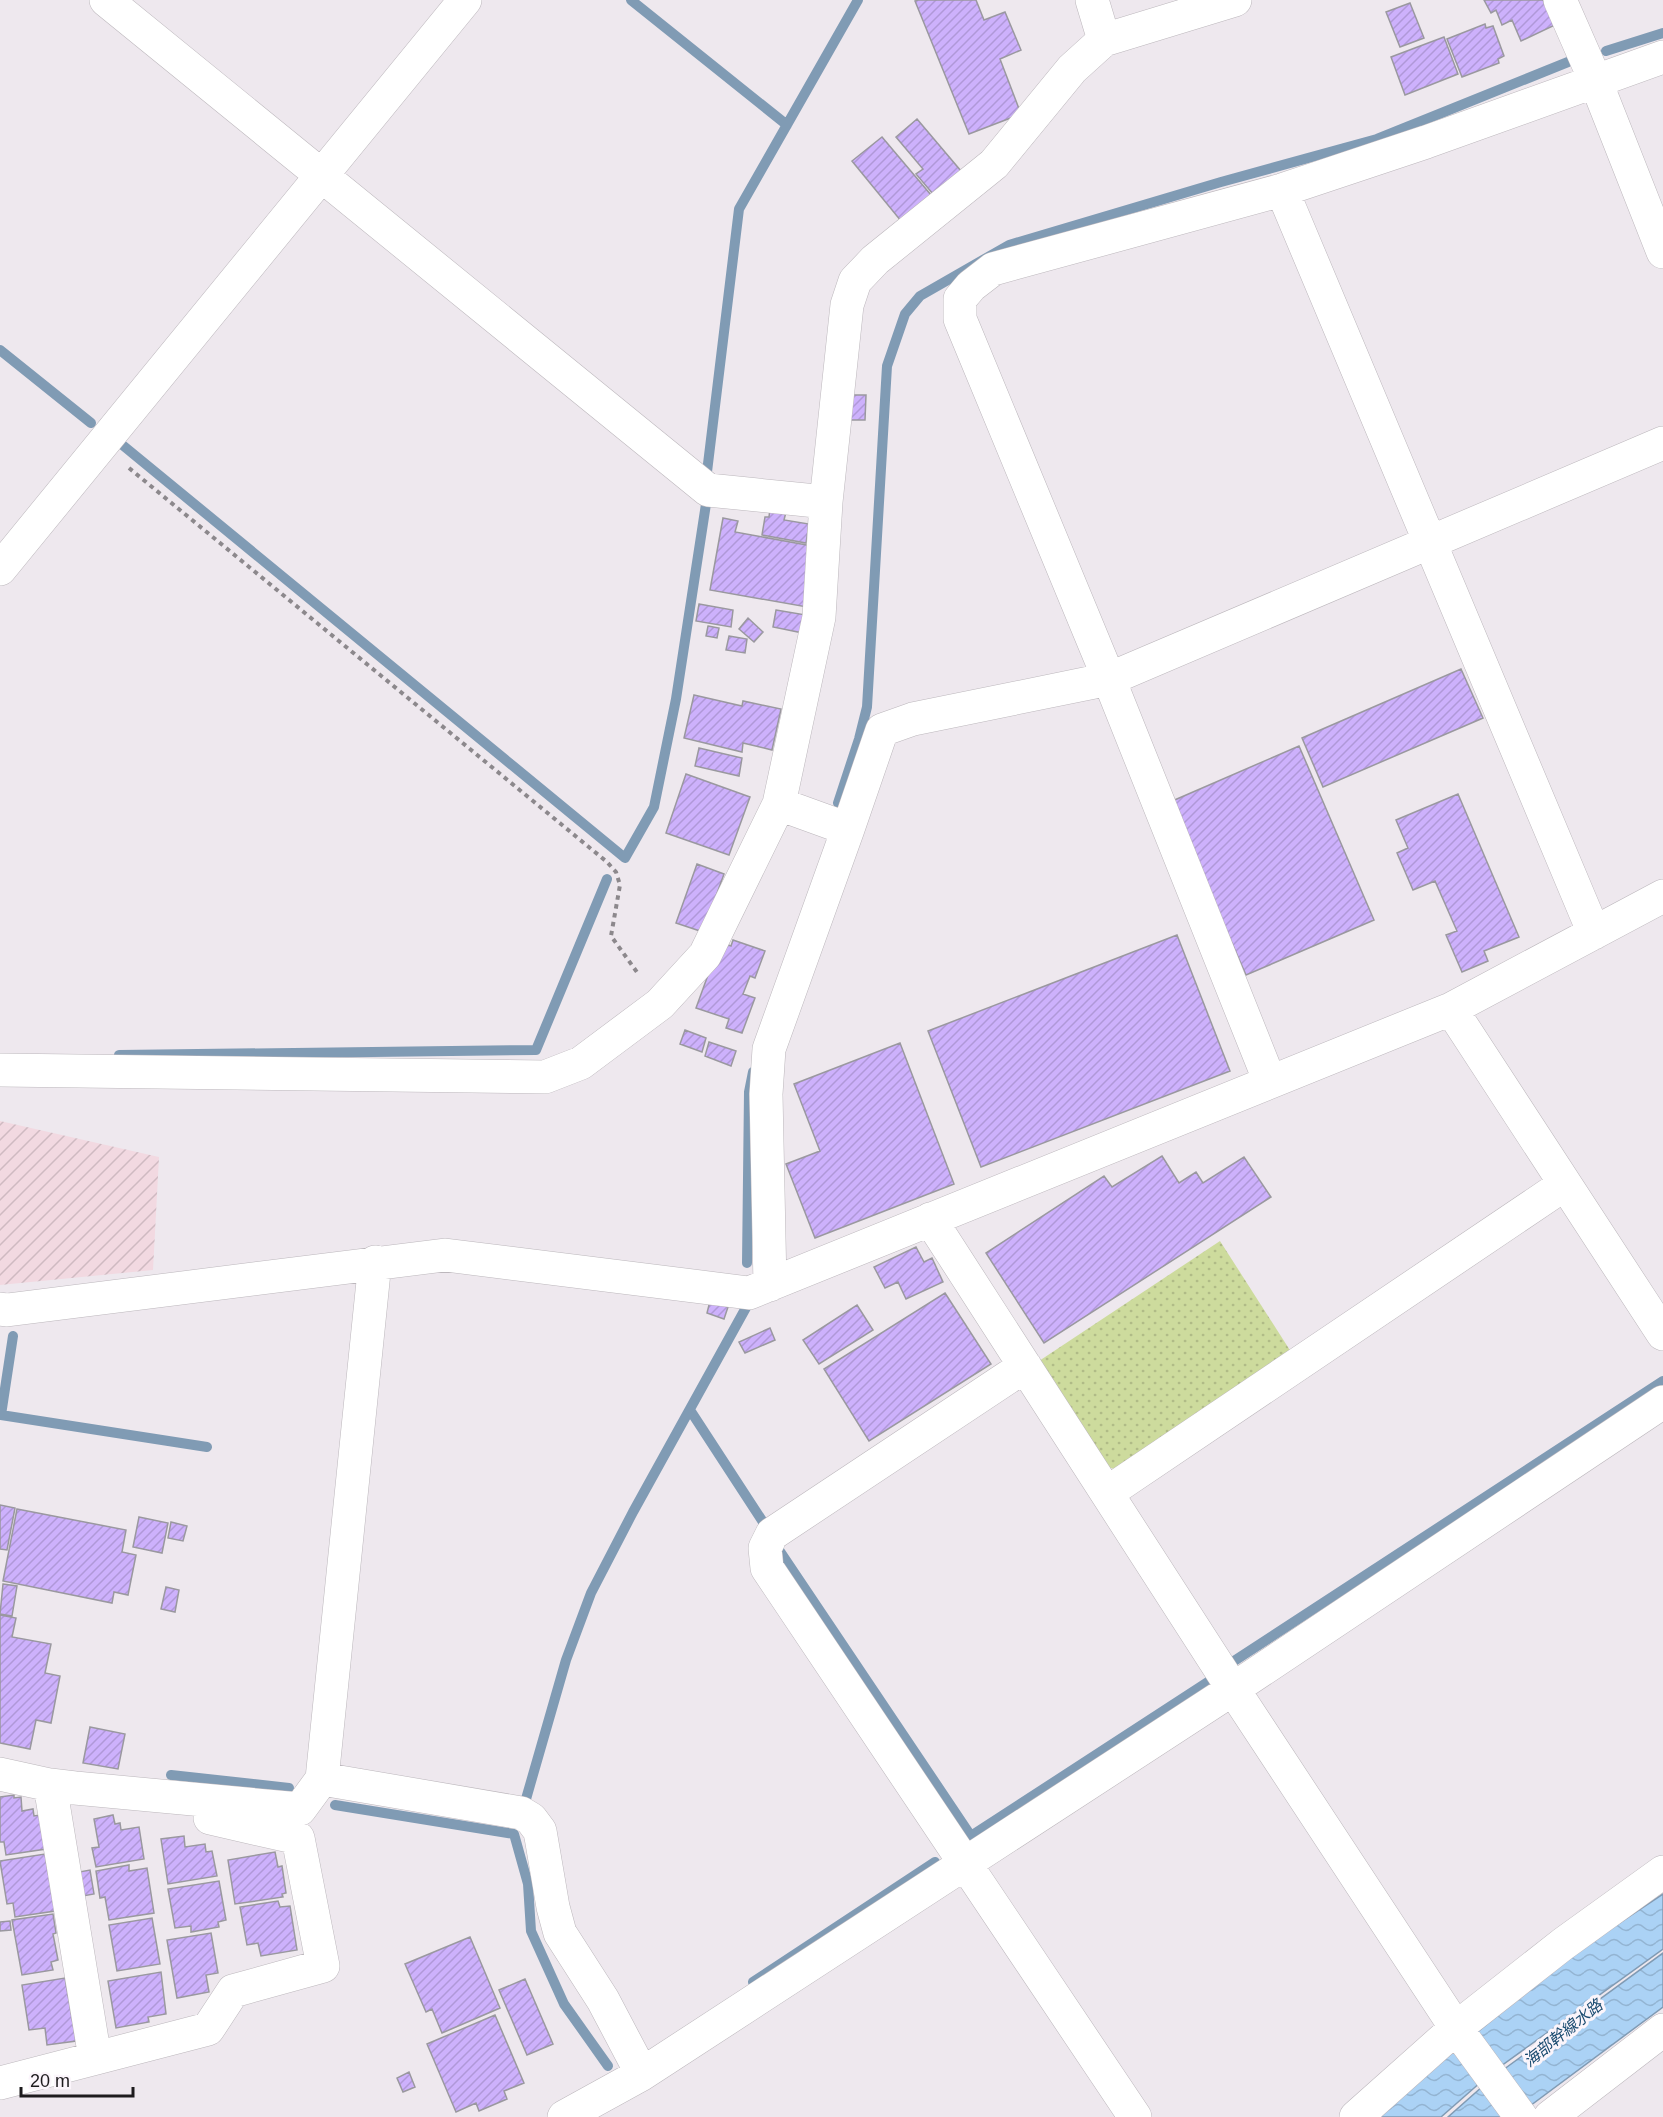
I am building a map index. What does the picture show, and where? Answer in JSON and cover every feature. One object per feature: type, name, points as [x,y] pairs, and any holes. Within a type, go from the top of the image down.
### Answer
[{"type":"street","points":[[106,0],[708,490],[826,502]]},
{"type":"street","points":[[0,569],[465,0]]},
{"type":"street","points":[[1092,0],[1104,40]]},
{"type":"street","points":[[0,1070],[545,1077],[581,1063],[660,1004],[705,955],[779,804],[819,617],[826,502],[847,305],[855,281],[875,260],[994,164],[1072,69],[1104,40],[1234,0]]},
{"type":"street","points":[[1560,0],[1596,82],[1663,252]]},
{"type":"street","points":[[1270,1082],[960,319],[960,299],[971,286],[993,269],[1282,190],[1663,57]]},
{"type":"street","points":[[1282,190],[1594,933]]},
{"type":"street","points":[[770,1284],[766,1094],[768,1049],[882,730],[913,719],[1108,679],[1663,443]]},
{"type":"street","points":[[779,804],[848,830]]},
{"type":"street","points":[[0,1309],[7,1310],[445,1255],[749,1293],[1450,1008],[1663,896]]},
{"type":"street","points":[[1450,1008],[1663,1334]]},
{"type":"street","points":[[1107,1493],[1565,1184]]},
{"type":"street","points":[[930,1220],[1233,1689],[1456,2028],[1521,2117]]},
{"type":"street","points":[[62,1786],[300,1809],[322,1779],[375,1262]]},
{"type":"street","points":[[1025,1366],[772,1534],[765,1548],[767,1568],[1135,2117]]},
{"type":"street","points":[[564,2117],[642,2074],[1233,1689],[1663,1402]]},
{"type":"street","points":[[0,1774],[298,1838],[323,1966],[233,1991],[208,2029],[0,2083]]},
{"type":"street","points":[[322,1779],[521,1813],[531,1818],[540,1831],[560,1934],[603,2000],[642,2074]]},
{"type":"street","points":[[62,1786],[95,2058]]},
{"type":"street","points":[[1356,2117],[1456,2028],[1563,1944],[1663,1872]]},
{"type":"street","points":[[1550,2117],[1663,2030]]},
{"type":"path","points":[[101,446],[606,862],[616,872],[620,885],[611,936],[660,1004]]},
{"type":"shaded area","points":[[0,1121],[159,1157],[153,1270],[0,1285]]},
{"type":"green space","points":[[1220,1241],[1293,1355],[1124,1472],[1101,1465],[1036,1363]]},
{"type":"water","points":[[1663,1894],[1663,1949],[1490,2074],[1441,2117],[1374,2117],[1571,1955]]},
{"type":"water","name":"海部幹線水路","points":[[1663,1953],[1663,2007],[1515,2117],[1448,2117],[1492,2078]]},
{"type":"building","points":[[976,0],[984,20],[1005,12],[1021,50],[1000,59],[1021,114],[969,134],[915,1]]},
{"type":"building","points":[[1484,0],[1543,0],[1555,25],[1521,41],[1512,20],[1502,25],[1496,10],[1491,13]]},
{"type":"building","points":[[1410,3],[1424,38],[1400,47],[1386,12]]},
{"type":"building","points":[[1485,24],[1486,28],[1493,26],[1504,56],[1498,59],[1499,63],[1462,77],[1447,39]]},
{"type":"building","points":[[1444,37],[1458,74],[1405,95],[1391,57]]},
{"type":"building","points":[[917,119],[961,171],[933,194],[916,174],[923,169],[896,137]]},
{"type":"building","points":[[882,137],[931,195],[901,221],[852,161]]},
{"type":"building","points":[[850,395],[866,395],[865,420],[850,420]]},
{"type":"building","points":[[770,509],[786,512],[784,520],[809,524],[806,543],[762,535],[765,517],[769,517]]},
{"type":"building","points":[[723,518],[738,521],[735,532],[818,547],[807,607],[710,590]]},
{"type":"building","points":[[699,604],[733,610],[731,627],[696,621]]},
{"type":"building","points":[[776,610],[806,615],[803,633],[773,627]]},
{"type":"building","points":[[748,618],[763,632],[754,642],[739,629]]},
{"type":"building","points":[[708,626],[719,628],[717,638],[706,636]]},
{"type":"building","points":[[729,636],[747,639],[745,653],[726,650]]},
{"type":"building","points":[[1461,669],[1483,718],[1323,787],[1302,738]]},
{"type":"building","points":[[694,695],[742,706],[743,701],[781,709],[772,750],[743,743],[742,752],[684,738]]},
{"type":"building","points":[[1299,746],[1374,920],[1246,975],[1170,802]]},
{"type":"building","points":[[699,748],[742,758],[739,776],[695,766]]},
{"type":"building","points":[[686,774],[750,797],[729,855],[666,833]]},
{"type":"building","points":[[1458,794],[1519,937],[1484,951],[1488,961],[1462,972],[1446,935],[1457,931],[1435,881],[1413,890],[1397,853],[1408,848],[1396,820]]},
{"type":"building","points":[[697,864],[724,874],[703,932],[676,923]]},
{"type":"building","points":[[1177,935],[1230,1071],[981,1167],[928,1031]]},
{"type":"building","points":[[733,940],[765,951],[755,978],[750,976],[743,994],[755,998],[742,1033],[726,1028],[729,1019],[696,1008],[720,942],[731,946]]},
{"type":"building","points":[[685,1030],[706,1038],[702,1052],[680,1044]]},
{"type":"building","points":[[709,1042],[736,1051],[731,1066],[705,1056]]},
{"type":"building","points":[[900,1043],[954,1184],[815,1238],[786,1164],[820,1151],[794,1084]]},
{"type":"building","points":[[1162,1156],[1179,1183],[1196,1172],[1203,1183],[1244,1157],[1271,1197],[1044,1343],[986,1253],[1104,1176],[1112,1187]]},
{"type":"building","points":[[916,1247],[924,1262],[932,1258],[943,1282],[906,1299],[898,1282],[885,1288],[874,1267]]},
{"type":"building","points":[[945,1293],[991,1364],[869,1441],[824,1369]]},
{"type":"building","points":[[710,1301],[728,1307],[724,1319],[707,1313]]},
{"type":"building","points":[[857,1305],[873,1330],[819,1364],[803,1340]]},
{"type":"building","points":[[770,1328],[775,1340],[745,1353],[739,1342]]},
{"type":"building","points":[[0,1505],[15,1508],[7,1550],[0,1549]]},
{"type":"building","points":[[17,1509],[126,1530],[122,1552],[136,1555],[128,1595],[114,1592],[112,1603],[3,1581]]},
{"type":"building","points":[[139,1517],[168,1523],[162,1553],[133,1547]]},
{"type":"building","points":[[171,1522],[187,1526],[183,1541],[168,1538]]},
{"type":"building","points":[[3,1584],[17,1586],[12,1616],[0,1614]]},
{"type":"building","points":[[166,1587],[179,1590],[175,1612],[161,1609]]},
{"type":"building","points":[[0,1615],[16,1618],[12,1637],[51,1644],[45,1673],[60,1676],[51,1723],[36,1720],[30,1749],[0,1743]]},
{"type":"building","points":[[90,1727],[125,1734],[118,1769],[83,1763]]},
{"type":"building","points":[[14,1795],[14,1798],[21,1797],[22,1811],[33,1809],[34,1816],[40,1815],[46,1849],[6,1855],[4,1842],[0,1842],[0,1797]]},
{"type":"building","points":[[113,1815],[115,1824],[120,1823],[121,1830],[139,1827],[144,1859],[96,1867],[92,1848],[99,1847],[94,1819]]},
{"type":"building","points":[[184,1836],[185,1847],[205,1844],[206,1852],[212,1851],[217,1876],[168,1884],[161,1839]]},
{"type":"building","points":[[275,1852],[278,1867],[282,1866],[286,1893],[282,1894],[283,1897],[235,1904],[228,1860]]},
{"type":"building","points":[[45,1854],[55,1911],[15,1917],[13,1903],[7,1904],[0,1861]]},
{"type":"building","points":[[129,1865],[129,1871],[147,1868],[154,1913],[109,1920],[105,1897],[100,1898],[96,1871]]},
{"type":"building","points":[[90,1870],[94,1894],[83,1896],[79,1872]]},
{"type":"building","points":[[219,1881],[226,1920],[218,1922],[219,1927],[191,1932],[191,1926],[175,1928],[168,1889]]},
{"type":"building","points":[[278,1901],[280,1907],[290,1906],[297,1950],[261,1956],[258,1943],[247,1945],[240,1907]]},
{"type":"building","points":[[53,1914],[56,1933],[53,1934],[58,1960],[51,1962],[53,1970],[22,1975],[12,1920]]},
{"type":"building","points":[[152,1918],[160,1964],[117,1971],[109,1925]]},
{"type":"building","points":[[10,1921],[11,1930],[0,1931],[0,1922]]},
{"type":"building","points":[[211,1933],[218,1973],[206,1975],[209,1992],[177,1998],[167,1940]]},
{"type":"building","points":[[470,1937],[500,2008],[442,2033],[432,2009],[426,2012],[405,1964]]},
{"type":"building","points":[[161,1972],[166,2014],[148,2017],[149,2022],[116,2028],[108,1981]]},
{"type":"building","points":[[65,1978],[76,2041],[47,2045],[45,2028],[29,2030],[22,1985]]},
{"type":"building","points":[[525,1979],[553,2044],[527,2055],[499,1990]]},
{"type":"building","points":[[495,2015],[524,2083],[504,2091],[507,2099],[479,2111],[476,2103],[456,2112],[427,2044]]},
{"type":"building","points":[[409,2072],[415,2087],[403,2092],[397,2078]]},
{"type":"waterway","points":[[631,0],[787,125]]},
{"type":"waterway","points":[[707,472],[739,209],[858,0]]},
{"type":"waterway","points":[[1606,51],[1663,33]]},
{"type":"waterway","points":[[838,803],[867,707],[887,366],[905,314],[920,296],[1009,245],[1221,182],[1377,139],[1568,62]]},
{"type":"waterway","points":[[0,350],[91,423]]},
{"type":"waterway","points":[[120,443],[625,858],[654,807],[676,699],[706,504]]},
{"type":"waterway","points":[[119,1055],[536,1050],[607,879]]},
{"type":"waterway","points":[[747,1263],[749,1092],[753,1072]]},
{"type":"waterway","points":[[526,1799],[566,1660],[591,1593],[748,1304]]},
{"type":"waterway","points":[[13,1336],[1,1415],[207,1447]]},
{"type":"waterway","points":[[1231,1663],[1663,1381]]},
{"type":"waterway","points":[[690,1410],[763,1522]]},
{"type":"waterway","points":[[777,1547],[971,1836],[1211,1680]]},
{"type":"waterway","points":[[171,1775],[289,1788]]},
{"type":"waterway","points":[[335,1805],[514,1834],[528,1884],[531,1931],[564,2004],[608,2066]]},
{"type":"waterway","points":[[753,1982],[935,1862]]}]
